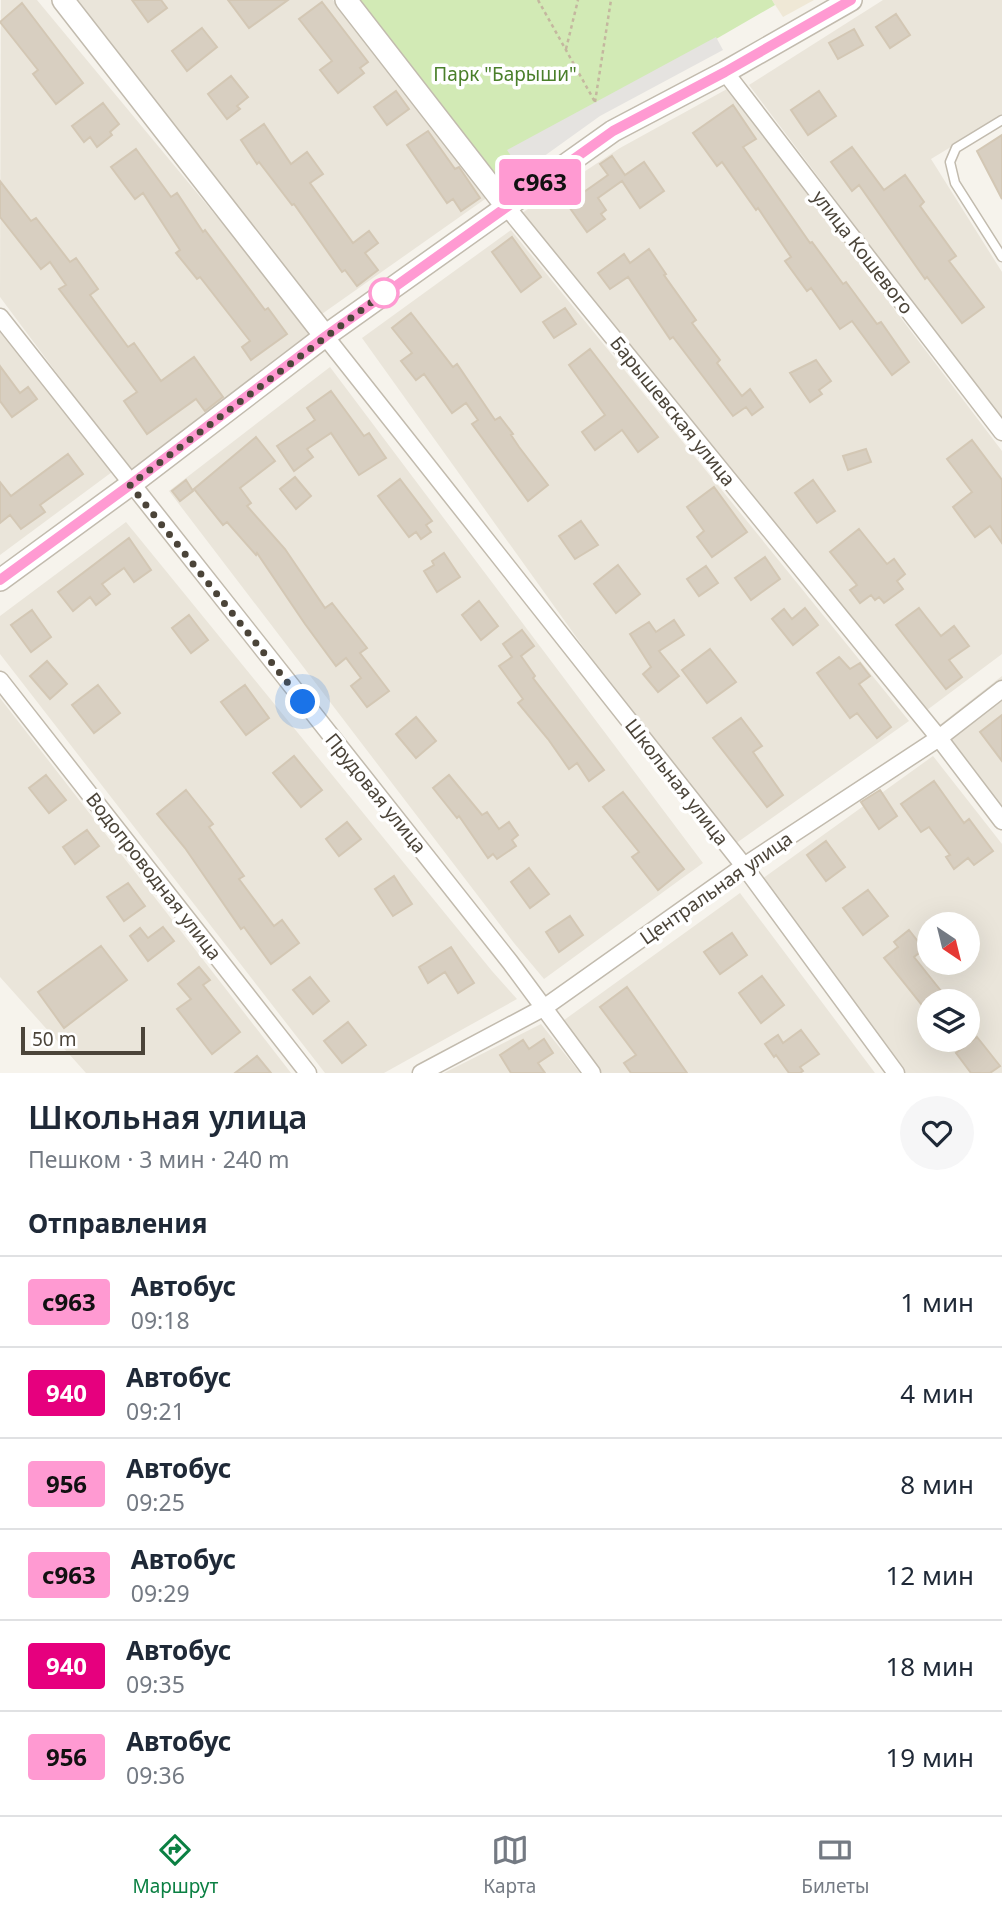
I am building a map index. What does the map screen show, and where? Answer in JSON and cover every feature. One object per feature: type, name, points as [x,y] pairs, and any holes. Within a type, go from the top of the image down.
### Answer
[{"type":"street","name":"Школьная улица","points":[[63,0],[744,866],[896,1073]]},
{"type":"street","name":"Барышевская улица","points":[[346,0],[506,206],[939,738],[1002,821]]},
{"type":"street","points":[[0,580],[326,336],[613,131],[725,72],[851,0]]},
{"type":"street","name":"улица Кошевого","points":[[725,72],[1002,432]]},
{"type":"street","name":"Прудовая улица","points":[[0,317],[130,485],[545,1007],[592,1073]]},
{"type":"street","name":"Водопроводная улица","points":[[0,680],[307,1073]]},
{"type":"street","name":"Центральная улица","points":[[421,1073],[545,1007],[744,866],[939,738],[1002,689]]},
{"type":"lane","points":[[1002,120],[956,148],[950,162],[956,183],[1002,257]]},
{"type":"path","points":[[538,0],[595,103],[611,0]]},
{"type":"path","points":[[566,49],[578,0]]},
{"type":"shaded area","points":[[1,0],[37,0],[314,334],[132,474],[0,297]]},
{"type":"shaded area","points":[[74,0],[333,0],[488,197],[319,316]]},
{"type":"shaded area","points":[[772,0],[814,0],[783,17]]},
{"type":"shaded area","points":[[883,0],[1002,0],[1002,116],[931,159],[1002,272],[1002,421],[749,85]]},
{"type":"shaded area","points":[[716,37],[723,50],[600,116],[522,172],[507,150]]},
{"type":"shaded area","points":[[727,89],[1002,451],[1002,654],[919,716],[522,213],[620,148]]},
{"type":"shaded area","points":[[511,230],[909,721],[728,849],[362,338]]},
{"type":"shaded area","points":[[0,331],[112,472],[0,555]]},
{"type":"shaded area","points":[[330,367],[703,863],[544,979],[169,491]]},
{"type":"shaded area","points":[[126,522],[517,999],[384,1073],[325,1073],[0,654],[0,616]]},
{"type":"shaded area","points":[[1002,676],[1002,819],[932,731]]},
{"type":"shaded area","points":[[0,698],[291,1073],[86,1073],[0,977]]},
{"type":"shaded area","points":[[933,756],[1002,844],[1002,1073],[899,1073],[758,882]]},
{"type":"shaded area","points":[[740,893],[875,1073],[599,1073],[560,1023]]},
{"type":"shaded area","points":[[541,1024],[580,1073],[444,1073]]},
{"type":"green space","name":"Парк \"Барыши\"","points":[[352,0],[772,0],[775,5],[521,152],[521,173],[500,190]]},
{"type":"building","points":[[132,0],[161,0],[167,8],[148,22]]},
{"type":"building","points":[[228,0],[288,0],[249,28]]},
{"type":"building","points":[[322,2],[368,62],[360,68],[364,73],[338,93],[320,70],[332,61],[299,19]]},
{"type":"building","points":[[22,3],[83,83],[56,104],[33,74],[38,70],[0,22]]},
{"type":"building","points":[[896,14],[910,35],[890,48],[876,27]]},
{"type":"building","points":[[202,28],[217,47],[187,71],[172,51]]},
{"type":"building","points":[[854,29],[863,45],[838,59],[829,43]]},
{"type":"building","points":[[231,76],[248,97],[237,106],[240,109],[227,119],[208,94]]},
{"type":"building","points":[[396,91],[409,109],[387,125],[374,107]]},
{"type":"building","points":[[819,91],[836,116],[808,135],[791,110]]},
{"type":"building","points":[[103,103],[119,124],[110,132],[112,135],[97,147],[90,137],[84,142],[72,126]]},
{"type":"building","points":[[733,105],[756,139],[743,147],[810,243],[812,242],[843,284],[846,282],[877,324],[881,322],[909,362],[892,375],[852,321],[840,329],[811,288],[807,291],[785,261],[791,257],[758,208],[756,210],[722,162],[717,166],[693,133]]},
{"type":"building","points":[[264,124],[291,164],[307,152],[323,174],[310,183],[353,243],[369,231],[378,243],[365,253],[378,270],[357,286],[345,270],[342,272],[294,204],[292,205],[259,162],[257,164],[241,140]]},
{"type":"building","points":[[428,131],[455,169],[459,167],[480,198],[461,211],[453,199],[447,203],[407,145]]},
{"type":"building","points":[[1002,135],[1002,199],[977,151]]},
{"type":"building","points":[[852,147],[884,190],[905,175],[924,202],[920,206],[956,256],[949,261],[984,307],[962,323],[927,277],[925,279],[859,185],[852,191],[831,162]]},
{"type":"building","points":[[136,149],[171,197],[177,193],[203,232],[205,230],[265,310],[268,308],[287,334],[251,360],[242,347],[250,341],[200,277],[197,279],[176,253],[180,250],[143,193],[135,199],[111,167]]},
{"type":"building","points":[[612,156],[625,175],[644,162],[664,191],[640,208],[622,181],[598,198],[606,210],[601,214],[605,219],[587,232],[567,204],[608,175],[600,164]]},
{"type":"building","points":[[0,181],[31,221],[36,218],[70,262],[76,258],[98,289],[90,295],[128,347],[134,343],[161,381],[194,357],[223,397],[205,411],[196,399],[147,434],[124,401],[137,392],[59,289],[66,285],[50,262],[41,269],[0,217]]},
{"type":"building","points":[[512,237],[541,277],[521,292],[492,252]]},
{"type":"building","points":[[649,249],[696,320],[692,323],[720,360],[717,363],[742,396],[750,389],[763,407],[752,415],[746,407],[733,416],[673,337],[670,339],[628,277],[610,289],[598,273],[624,254],[630,263]]},
{"type":"building","points":[[565,308],[576,324],[554,338],[543,322]]},
{"type":"building","points":[[411,313],[453,367],[457,364],[495,420],[500,417],[548,485],[528,501],[472,424],[478,420],[466,403],[452,413],[424,374],[416,380],[401,361],[412,353],[392,328]]},
{"type":"building","points":[[590,349],[658,437],[638,452],[622,430],[595,450],[582,432],[605,415],[569,365]]},
{"type":"building","points":[[816,360],[831,381],[819,390],[822,394],[810,402],[790,373]]},
{"type":"building","points":[[0,366],[20,393],[28,387],[37,399],[12,417],[0,401]]},
{"type":"building","points":[[331,391],[364,436],[369,433],[386,458],[359,475],[331,433],[307,449],[313,457],[294,471],[277,446],[315,420],[307,408]]},
{"type":"building","points":[[256,437],[275,461],[240,488],[251,503],[247,506],[285,549],[325,608],[332,603],[367,648],[360,653],[389,691],[367,707],[351,686],[361,678],[346,658],[336,666],[257,553],[256,555],[227,522],[223,525],[194,489]]},
{"type":"building","points":[[972,440],[1002,480],[1002,543],[990,526],[975,537],[953,507],[972,492],[947,459]]},
{"type":"building","points":[[866,449],[871,462],[848,470],[843,456]]},
{"type":"building","points":[[68,454],[83,474],[40,505],[45,512],[21,529],[10,515],[0,523],[0,482],[11,496]]},
{"type":"building","points":[[295,477],[311,496],[296,509],[280,489]]},
{"type":"building","points":[[400,479],[432,521],[426,525],[431,532],[421,539],[416,532],[409,537],[378,496]]},
{"type":"building","points":[[186,480],[193,491],[180,501],[172,491]]},
{"type":"building","points":[[813,480],[835,511],[817,523],[795,493]]},
{"type":"building","points":[[714,487],[747,532],[712,557],[697,537],[704,531],[687,507]]},
{"type":"building","points":[[581,521],[598,545],[575,559],[559,536]]},
{"type":"building","points":[[859,529],[887,564],[894,559],[905,574],[897,581],[903,589],[884,603],[879,597],[875,600],[871,595],[860,603],[850,590],[857,585],[830,552]]},
{"type":"building","points":[[129,538],[151,570],[134,582],[124,568],[102,584],[110,594],[96,605],[90,597],[73,611],[58,592]]},
{"type":"building","points":[[444,553],[460,577],[437,592],[424,571],[434,565],[432,561]]},
{"type":"building","points":[[765,557],[780,579],[751,600],[735,578]]},
{"type":"building","points":[[618,565],[640,594],[616,613],[594,584]]},
{"type":"building","points":[[706,566],[718,583],[699,596],[687,579]]},
{"type":"building","points":[[479,601],[498,626],[481,640],[462,615]]},
{"type":"building","points":[[805,608],[818,625],[793,645],[772,619],[784,609],[792,619]]},
{"type":"building","points":[[919,608],[941,636],[954,626],[969,646],[949,660],[962,677],[946,689],[896,625]]},
{"type":"building","points":[[32,610],[51,637],[31,652],[11,625]]},
{"type":"building","points":[[189,615],[208,640],[191,653],[172,628]]},
{"type":"building","points":[[674,620],[684,635],[659,651],[679,676],[658,692],[643,674],[651,667],[630,634],[649,622],[656,632]]},
{"type":"building","points":[[522,630],[534,646],[521,656],[535,676],[533,678],[604,770],[589,781],[577,763],[569,769],[518,703],[523,699],[499,666],[512,657],[503,644]]},
{"type":"building","points":[[710,649],[736,682],[707,703],[682,670]]},
{"type":"building","points":[[839,657],[850,669],[860,663],[870,676],[859,684],[891,727],[877,738],[857,713],[850,718],[817,673]]},
{"type":"building","points":[[47,661],[67,684],[50,699],[30,676]]},
{"type":"building","points":[[98,685],[120,713],[94,733],[72,705]]},
{"type":"building","points":[[245,685],[269,718],[246,735],[221,702]]},
{"type":"building","points":[[1002,715],[1002,761],[980,732]]},
{"type":"building","points":[[416,717],[436,741],[416,758],[396,734]]},
{"type":"building","points":[[741,718],[762,746],[753,752],[783,795],[767,807],[713,738]]},
{"type":"building","points":[[294,756],[322,790],[301,807],[273,773]]},
{"type":"building","points":[[46,775],[66,800],[49,813],[29,788]]},
{"type":"building","points":[[449,775],[482,815],[487,812],[499,829],[509,822],[518,835],[512,840],[516,846],[497,859],[493,854],[488,858],[459,816],[457,818],[433,788]]},
{"type":"building","points":[[934,781],[964,823],[969,819],[993,851],[974,865],[968,858],[954,869],[946,857],[950,855],[929,827],[921,832],[901,804]]},
{"type":"building","points":[[186,790],[213,824],[209,827],[244,876],[239,879],[274,926],[282,920],[299,943],[271,964],[244,927],[241,929],[185,848],[157,814]]},
{"type":"building","points":[[880,790],[897,816],[879,829],[861,802]]},
{"type":"building","points":[[623,792],[684,869],[658,890],[632,857],[639,852],[603,807]]},
{"type":"building","points":[[347,822],[361,839],[339,856],[326,839]]},
{"type":"building","points":[[87,830],[99,846],[75,864],[63,847]]},
{"type":"building","points":[[826,841],[845,867],[826,881],[807,855]]},
{"type":"building","points":[[529,868],[549,894],[530,908],[511,882]]},
{"type":"building","points":[[394,876],[412,904],[393,916],[375,889]]},
{"type":"building","points":[[128,883],[145,906],[124,921],[107,897]]},
{"type":"building","points":[[868,890],[888,916],[863,935],[843,908]]},
{"type":"building","points":[[570,916],[583,935],[559,952],[546,932]]},
{"type":"building","points":[[163,927],[174,941],[148,961],[130,936],[140,928],[148,938]]},
{"type":"building","points":[[909,930],[917,940],[917,955],[914,957],[917,961],[917,975],[928,975],[939,989],[917,989],[917,999],[884,958],[898,947],[894,942]]},
{"type":"building","points":[[732,933],[747,955],[720,974],[704,952]]},
{"type":"building","points":[[101,946],[127,980],[64,1028],[38,992]]},
{"type":"building","points":[[451,947],[474,983],[458,993],[445,972],[428,983],[419,967]]},
{"type":"building","points":[[199,967],[210,980],[203,985],[240,1032],[212,1054],[177,1009],[191,999],[178,984]]},
{"type":"building","points":[[762,976],[784,1005],[761,1023],[739,993]]},
{"type":"building","points":[[310,977],[329,1001],[313,1014],[293,990]]},
{"type":"building","points":[[627,987],[687,1073],[631,1073],[624,1063],[636,1055],[600,1007]]},
{"type":"building","points":[[348,1022],[366,1045],[342,1063],[324,1041]]},
{"type":"building","points":[[801,1030],[819,1054],[800,1067],[803,1071],[800,1073],[789,1073],[765,1044],[778,1035],[783,1043]]},
{"type":"building","points":[[544,1039],[553,1053],[538,1063],[545,1073],[511,1073],[500,1055],[523,1040],[529,1049]]},
{"type":"building","points":[[980,1041],[1000,1066],[990,1073],[971,1073],[956,1053],[980,1052]]},
{"type":"building","points":[[257,1056],[271,1073],[235,1073]]},
{"type":"bus line","name":"с963","points":[[0,580],[326,336],[613,131],[725,72],[851,0]]},
{"type":"route","points":[[303,702],[130,485],[384,293]]}]
